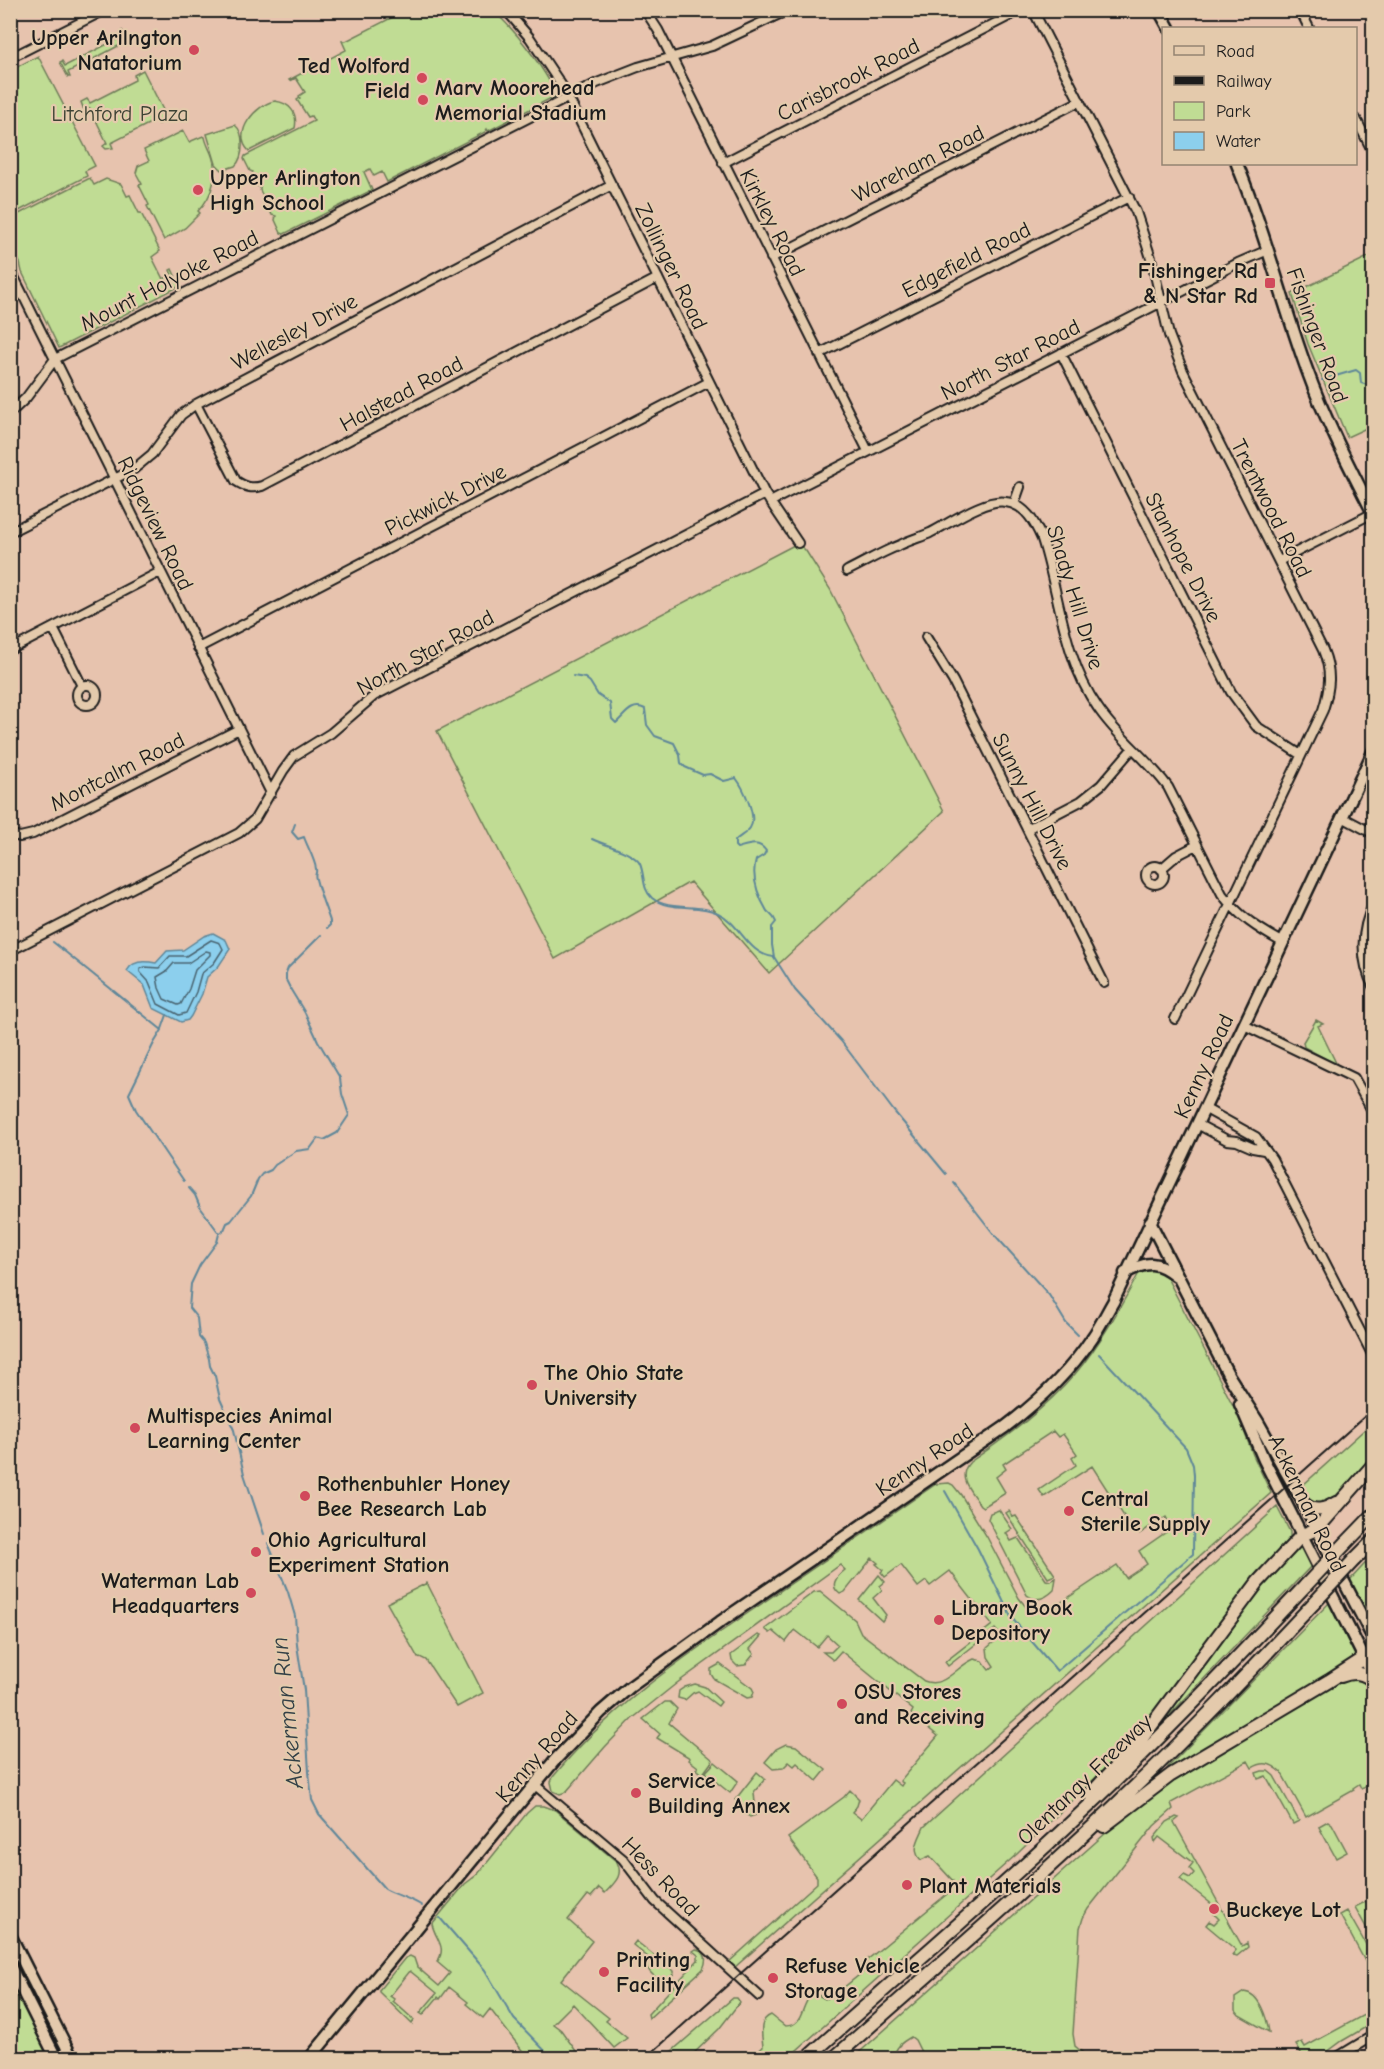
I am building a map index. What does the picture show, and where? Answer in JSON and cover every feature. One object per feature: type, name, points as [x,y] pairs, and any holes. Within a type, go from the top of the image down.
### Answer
[{"type":"highway","points":[[1027,1863],[1142,1738],[1244,1599],[1302,1535],[1317,1529],[1374,1464]]},
{"type":"highway","points":[[1304,1504],[1308,1508],[1322,1510],[1342,1499]]},
{"type":"highway","name":"Olentangy Freeway","points":[[807,2058],[1027,1863],[1112,1784],[1204,1693],[1374,1514]]},
{"type":"highway","name":"Olentangy Freeway","points":[[834,2058],[1125,1797],[1217,1706],[1374,1540]]},
{"type":"highway","points":[[1039,1876],[1170,1775],[1329,1681],[1368,1655]]},
{"type":"highway","points":[[1329,1681],[1357,1672],[1374,1680]]},
{"type":"main road","points":[[1160,10],[1168,27]]},
{"type":"main road","name":"Fishinger Road","points":[[1237,165],[1310,379],[1373,514]]},
{"type":"main road","name":"Kenny Road","points":[[310,2058],[577,1736],[630,1687],[720,1622],[1005,1427],[1032,1406],[1066,1371],[1092,1338],[1113,1302],[1374,750]]},
{"type":"main road","name":"Ackerman Road","points":[[1150,1222],[1229,1376],[1264,1460],[1368,1655],[1374,1680]]},
{"type":"main road","points":[[1125,1273],[1142,1265],[1154,1264],[1171,1272],[1182,1282]]},
{"type":"main road","name":"Ackerman Road","points":[[1229,1376],[1304,1504],[1374,1640]]},
{"type":"main road","points":[[10,1935],[72,2058]]},
{"type":"main road","points":[[10,1966],[56,2058]]},
{"type":"street","points":[[10,58],[105,10]]},
{"type":"street","name":"Zollinger Road","points":[[506,10],[540,52],[569,98],[765,494],[798,543]]},
{"type":"street","name":"Kirkley Road","points":[[645,10],[658,30],[868,451]]},
{"type":"street","name":"Mount Holyoke Road","points":[[10,412],[26,398],[55,359],[597,84],[638,67],[721,43],[788,10]]},
{"type":"street","name":"Carisbrook Road","points":[[723,163],[1020,10]]},
{"type":"street","name":"Trentwood Road","points":[[1034,10],[1129,197],[1145,238],[1169,335],[1183,371],[1323,650],[1330,670],[1329,692],[1323,710],[1175,1019]]},
{"type":"street","points":[[1300,10],[1308,27]]},
{"type":"street","name":"Wareham Road","points":[[771,258],[1080,101]]},
{"type":"street","points":[[1357,121],[1374,154]]},
{"type":"street","name":"Wellesley Drive","points":[[10,532],[144,462],[182,415],[196,404],[612,185]]},
{"type":"street","name":"Edgefield Road","points":[[819,354],[1129,197]]},
{"type":"street","name":"North Star Road","points":[[770,502],[1268,250]]},
{"type":"street","name":"Ridgeview Road","points":[[10,269],[271,793]]},
{"type":"street","name":"Halstead Road","points":[[196,404],[236,481],[253,488],[262,486],[658,278]]},
{"type":"street","points":[[10,299],[22,293]]},
{"type":"street","name":"Stanhope Drive","points":[[1061,353],[1232,692],[1256,726],[1301,755]]},
{"type":"street","name":"Pickwick Drive","points":[[198,648],[709,382]]},
{"type":"street","points":[[847,571],[974,510],[995,502],[1014,504],[1020,487]]},
{"type":"street","name":"North Star Road","points":[[10,951],[238,833],[255,819],[294,756],[331,733],[374,696],[765,494]]},
{"type":"street","name":"Shady Hill Drive","points":[[1014,504],[1029,514],[1037,528],[1044,546],[1074,663],[1097,707],[1168,787],[1222,894],[1230,905],[1254,927],[1282,942]]},
{"type":"street","points":[[1279,561],[1373,514]]},
{"type":"street","points":[[10,650],[160,572]]},
{"type":"street","points":[[52,628],[82,686]]},
{"type":"street","name":"Sunny Hill Drive","points":[[926,637],[953,681],[1104,983]]},
{"type":"street","name":"Montcalm Road","points":[[10,834],[20,837],[33,834],[239,729]]},
{"type":"street","points":[[1027,829],[1081,801],[1101,785],[1132,749]]},
{"type":"street","points":[[1342,817],[1374,834]]},
{"type":"street","points":[[1161,869],[1176,856],[1197,845]]},
{"type":"street","points":[[1374,903],[1364,930],[1363,947],[1364,964],[1374,988]]},
{"type":"street","points":[[1244,1024],[1354,1078],[1374,1114]]},
{"type":"street","points":[[1204,1108],[1256,1137],[1272,1159],[1374,1358]]},
{"type":"street","points":[[1197,1124],[1227,1140],[1264,1150]]},
{"type":"street","name":"Hess Road","points":[[535,1785],[623,1859],[655,1901],[759,1996]]},
{"type":"street","points":[[1336,2058],[1374,2035]]},
{"type":"green space","name":"Marv Moorehead Memorial Stadium","points":[[395,11],[494,11],[529,50],[557,95],[387,182],[382,172],[374,176],[370,169],[364,172],[372,190],[284,234],[281,233],[275,220],[276,216],[272,215],[267,205],[268,202],[265,201],[260,187],[257,186],[253,172],[250,171],[244,159],[245,156],[314,121],[311,116],[308,117],[297,100],[305,92],[296,78],[289,80],[346,50],[342,41],[397,15]]},
{"type":"green space","points":[[122,30],[130,46],[126,42],[68,72],[70,77],[68,77],[60,62],[62,61],[65,66],[123,36]]},
{"type":"green space","points":[[38,56],[95,166],[85,171],[87,176],[11,215],[11,70]]},
{"type":"green space","name":"Litchford Plaza","points":[[143,70],[164,112],[165,120],[159,124],[156,120],[111,143],[113,148],[106,149],[103,146],[107,143],[90,108],[84,110],[81,102],[87,99],[90,103],[135,80],[134,75]]},
{"type":"green space","points":[[275,101],[289,106],[292,110],[296,123],[295,128],[249,151],[244,144],[243,136],[248,120],[260,108]]},
{"type":"green space","points":[[235,125],[242,139],[240,157],[235,166],[222,170],[216,164],[207,134]]},
{"type":"green space","points":[[183,131],[189,142],[205,137],[213,161],[213,184],[198,211],[200,213],[185,228],[164,240],[147,206],[149,205],[139,185],[142,184],[136,173],[138,166],[149,161],[144,150]]},
{"type":"green space","points":[[90,178],[94,185],[106,179],[121,184],[127,196],[130,195],[141,213],[160,251],[152,257],[163,279],[172,275],[170,270],[172,269],[180,286],[59,348],[22,272],[11,243],[11,218]]},
{"type":"green space","points":[[1372,255],[1373,425],[1347,437],[1308,344],[1292,294]]},
{"type":"green space","points":[[798,543],[806,551],[830,589],[944,811],[769,973],[690,882],[555,959],[437,731]]},
{"type":"green space","points":[[1316,1020],[1323,1024],[1318,1026],[1337,1065],[1304,1047],[1303,1042]]},
{"type":"green space","points":[[1151,1267],[1164,1272],[1238,1415],[1271,1493],[735,1967],[729,1962],[817,1883],[817,1877],[788,1838],[844,1797],[850,1790],[859,1799],[852,1812],[861,1819],[893,1780],[901,1786],[903,1783],[900,1781],[938,1736],[911,1714],[913,1710],[841,1651],[833,1660],[823,1652],[831,1652],[838,1645],[827,1635],[817,1647],[795,1630],[786,1642],[773,1631],[770,1633],[765,1629],[814,1592],[820,1591],[855,1620],[861,1633],[924,1681],[938,1682],[974,1659],[982,1661],[989,1670],[994,1666],[988,1657],[987,1648],[1001,1636],[995,1629],[948,1666],[945,1662],[992,1625],[950,1571],[930,1586],[926,1581],[918,1587],[901,1565],[885,1577],[881,1572],[883,1570],[872,1558],[845,1592],[840,1594],[834,1585],[845,1570],[840,1565],[677,1683],[632,1719],[566,1792],[560,1794],[553,1791],[551,1782],[553,1777],[596,1730],[644,1688],[721,1631],[936,1484],[949,1483],[961,1495],[987,1537],[1019,1598],[1027,1608],[1038,1611],[1051,1609],[1117,1565],[1126,1578],[1147,1564],[1139,1551],[1172,1528],[1166,1517],[1139,1534],[1134,1532],[1092,1466],[1044,1497],[1039,1490],[1076,1465],[1072,1458],[1077,1454],[1063,1434],[1058,1437],[1053,1431],[1003,1464],[1006,1469],[996,1477],[1005,1492],[983,1507],[966,1484],[964,1473],[970,1462],[1026,1421],[1075,1374],[1102,1338],[1139,1273],[1144,1268]]},
{"type":"green space","points":[[1373,1422],[1373,1456],[1330,1502],[1321,1507],[1309,1501],[1302,1486]]},
{"type":"green space","points":[[1277,1507],[1290,1532],[1290,1541],[1285,1549],[1258,1571],[1149,1722],[1121,1753],[1017,1854],[788,2058],[750,2058],[763,2047],[762,2024],[767,2017],[771,2015],[785,2026],[792,2025],[799,2018],[809,1997],[814,1993],[825,1999],[833,1996],[864,1971],[861,1965],[947,1894],[953,1881],[930,1856],[921,1860],[918,1856],[916,1848],[924,1827]]},
{"type":"green space","points":[[999,1510],[1012,1529],[1006,1533],[1011,1541],[1018,1538],[1046,1580],[1051,1581],[1056,1578],[1054,1590],[1045,1597],[1034,1599],[1027,1595],[988,1519],[990,1513]]},
{"type":"green space","points":[[1009,1511],[1013,1517],[1016,1516],[1055,1575],[1048,1578],[1006,1513]]},
{"type":"green space","points":[[1296,1548],[1304,1549],[1312,1565],[1162,1723],[1160,1721],[1245,1605]]},
{"type":"green space","points":[[1373,1555],[1373,1626],[1350,1580]]},
{"type":"green space","points":[[879,1575],[885,1582],[880,1586],[882,1590],[873,1598],[886,1615],[882,1621],[859,1600]]},
{"type":"green space","points":[[427,1583],[483,1693],[457,1707],[426,1660],[418,1658],[387,1603]]},
{"type":"green space","points":[[1331,1601],[1358,1655],[1357,1659],[1170,1769],[1168,1767]]},
{"type":"green space","points":[[758,1635],[761,1636],[750,1649],[754,1654],[745,1665],[737,1666],[732,1661],[731,1655]]},
{"type":"green space","points":[[720,1664],[752,1688],[754,1692],[752,1697],[747,1698],[714,1679],[711,1669]]},
{"type":"green space","points":[[1346,1677],[1366,1680],[1373,1689],[1373,1783],[1361,1788],[1359,1784],[1353,1788],[1354,1790],[1306,1817],[1281,1772],[1267,1764],[1260,1764],[1252,1768],[1248,1761],[1171,1803],[1173,1809],[1154,1826],[1088,1909],[1080,1928],[1073,2034],[1075,2046],[1089,2058],[924,2058],[915,2040],[911,2037],[900,2045],[894,2058],[853,2058],[1125,1816],[1161,1789]]},
{"type":"green space","points":[[695,1684],[705,1687],[721,1702],[718,1706],[698,1691],[685,1700],[678,1698],[679,1691]]},
{"type":"green space","points":[[665,1702],[670,1702],[677,1709],[669,1723],[713,1760],[702,1775],[696,1769],[698,1767],[689,1760],[690,1758],[657,1738],[660,1734],[643,1719]]},
{"type":"green space","points":[[786,1744],[796,1746],[826,1770],[817,1781],[797,1763],[794,1766],[789,1762],[783,1768],[773,1769],[765,1762],[776,1749]]},
{"type":"green space","points":[[715,1762],[738,1781],[730,1793],[705,1773]]},
{"type":"green space","points":[[1268,1771],[1274,1776],[1299,1821],[1293,1824],[1266,1776],[1258,1779],[1256,1773]]},
{"type":"green space","points":[[757,1772],[765,1779],[754,1792],[756,1815],[750,1817],[737,1808],[740,1804],[735,1800]]},
{"type":"green space","points":[[535,1806],[555,1810],[617,1862],[619,1867],[617,1879],[605,1893],[599,1888],[591,1897],[588,1895],[568,1920],[592,1941],[561,1980],[609,2018],[606,2021],[627,2038],[614,2048],[573,2004],[553,2024],[561,2030],[581,2058],[528,2058],[490,2009],[483,2018],[449,1987],[423,2015],[420,2013],[437,1993],[410,1971],[390,1996],[414,2020],[412,2024],[379,1992],[405,1958],[410,1956],[414,1958],[417,1967],[439,1986],[450,1973],[437,1962],[441,1947],[432,1924]]},
{"type":"green space","points":[[1176,1817],[1179,1818],[1174,1822],[1242,1946],[1247,1943],[1248,1947],[1237,1956],[1232,1955],[1236,1950],[1206,1925],[1209,1921],[1214,1924],[1219,1919],[1214,1914],[1218,1909],[1180,1879],[1184,1875],[1190,1878],[1194,1873],[1189,1868],[1193,1863],[1159,1837],[1155,1842],[1154,1838],[1167,1822]]},
{"type":"green space","points":[[1328,1821],[1332,1824],[1347,1852],[1336,1858],[1319,1827]]},
{"type":"green space","points":[[1374,1898],[1373,1940],[1355,1907]]},
{"type":"green space","points":[[1347,1911],[1373,1957],[1373,1976],[1340,1915]]},
{"type":"green space","points":[[636,1941],[674,1971],[668,1981],[661,1983],[650,1972],[646,1965],[650,1959],[633,1945]]},
{"type":"green space","points":[[700,1950],[705,1957],[703,1969],[649,2018],[648,2014],[698,1960],[698,1955],[693,1951]]},
{"type":"green space","points":[[10,1977],[51,2058],[11,2058]]},
{"type":"green space","points":[[1244,1992],[1250,1993],[1258,2002],[1269,2032],[1239,2015],[1235,2010],[1235,1998]]},
{"type":"green space","points":[[733,1998],[737,1998],[740,2002],[719,2029],[689,2058],[664,2058]]},
{"type":"green space","points":[[1373,2010],[1373,2023],[1319,2058],[1304,2058],[1296,2045],[1302,2042],[1305,2047]]},
{"type":"water","points":[[213,933],[226,940],[230,949],[218,967],[207,977],[202,994],[188,1020],[181,1022],[153,1008],[144,985],[127,971],[129,967],[140,962],[156,963],[167,951],[183,950],[204,936]]},
{"type":"waterway","points":[[1322,380],[1356,370],[1360,373],[1361,383],[1374,387]]},
{"type":"waterway","points":[[573,676],[585,678],[598,695],[610,703],[612,719],[616,723],[632,708],[645,709],[647,725],[655,736],[674,743],[681,763],[685,767],[703,775],[710,774],[724,781],[736,778],[746,795],[752,823],[747,832],[735,841],[735,846],[737,848],[757,844],[766,851],[756,860],[754,873],[761,899],[776,922],[772,927],[774,957],[795,990],[841,1041],[893,1110],[946,1174]]},
{"type":"waterway","name":"Ackerman Run","points":[[295,824],[292,832],[298,839],[304,837],[314,861],[315,877],[330,921],[327,928]]},
{"type":"waterway","points":[[592,839],[625,852],[637,860],[642,869],[647,891],[652,898],[667,905],[702,908],[718,913],[733,924],[750,945],[765,955],[774,957]]},
{"type":"waterway","name":"Ackerman Run","points":[[264,1534],[244,1474],[234,1430],[220,1399],[204,1343],[199,1337],[197,1318],[189,1308],[191,1284],[200,1265],[217,1242],[219,1234],[251,1196],[262,1174],[296,1151],[310,1149],[318,1138],[324,1140],[337,1133],[349,1115],[342,1094],[340,1078],[286,980],[288,968],[321,935]]},
{"type":"waterway","name":"Ackerman Run","points":[[53,942],[162,1030],[129,1094],[136,1110],[184,1181]]},
{"type":"waterway","name":"Ackerman Run","points":[[162,1029],[167,1015]]},
{"type":"waterway","points":[[954,1183],[993,1233],[1049,1295],[1066,1323],[1078,1335]]},
{"type":"waterway","name":"Ackerman Run","points":[[189,1188],[219,1233]]},
{"type":"waterway","points":[[945,1491],[978,1549],[1011,1617],[1057,1671],[1193,1554],[1194,1475],[1193,1465],[1186,1448],[1099,1354]]},
{"type":"waterway","name":"Ackerman Run","points":[[268,1543],[295,1616],[304,1690],[312,1800],[319,1814],[385,1889],[422,1906]]},
{"type":"waterway","name":"Ackerman Run","points":[[440,1918],[485,1970],[514,2019],[552,2058]]},
{"type":"railway","points":[[646,2058],[1374,1408]]},
{"type":"place","name":"Upper Arilngton Natatorium","points":[[194,50]]},
{"type":"place","name":"Ted Wolford Field","points":[[422,78]]},
{"type":"place","name":"Marv Moorehead Memorial Stadium","points":[[423,100]]},
{"type":"place","name":"Upper Arlington High School","points":[[198,190]]},
{"type":"place","name":"Fishinger Rd & N Star Rd","points":[[1270,283]]},
{"type":"place","name":"The Ohio State University","points":[[532,1385]]},
{"type":"place","name":"Multispecies Animal Learning Center","points":[[135,1428]]},
{"type":"place","name":"Rothenbuhler Honey Bee Research Lab","points":[[305,1496]]},
{"type":"place","name":"Central Sterile Supply","points":[[1069,1511]]},
{"type":"place","name":"Ohio Agricultural Experiment Station","points":[[256,1552]]},
{"type":"place","name":"Waterman Lab Headquarters","points":[[251,1593]]},
{"type":"place","name":"Library Book Depository","points":[[939,1620]]},
{"type":"place","name":"OSU Stores and Receiving","points":[[842,1704]]},
{"type":"place","name":"Service Building Annex","points":[[636,1793]]},
{"type":"place","name":"Plant Materials","points":[[907,1885]]},
{"type":"place","name":"Buckeye Lot","points":[[1214,1909]]},
{"type":"place","name":"Printing Facility","points":[[604,1972]]},
{"type":"place","name":"Refuse Vehicle Storage","points":[[773,1978]]}]
